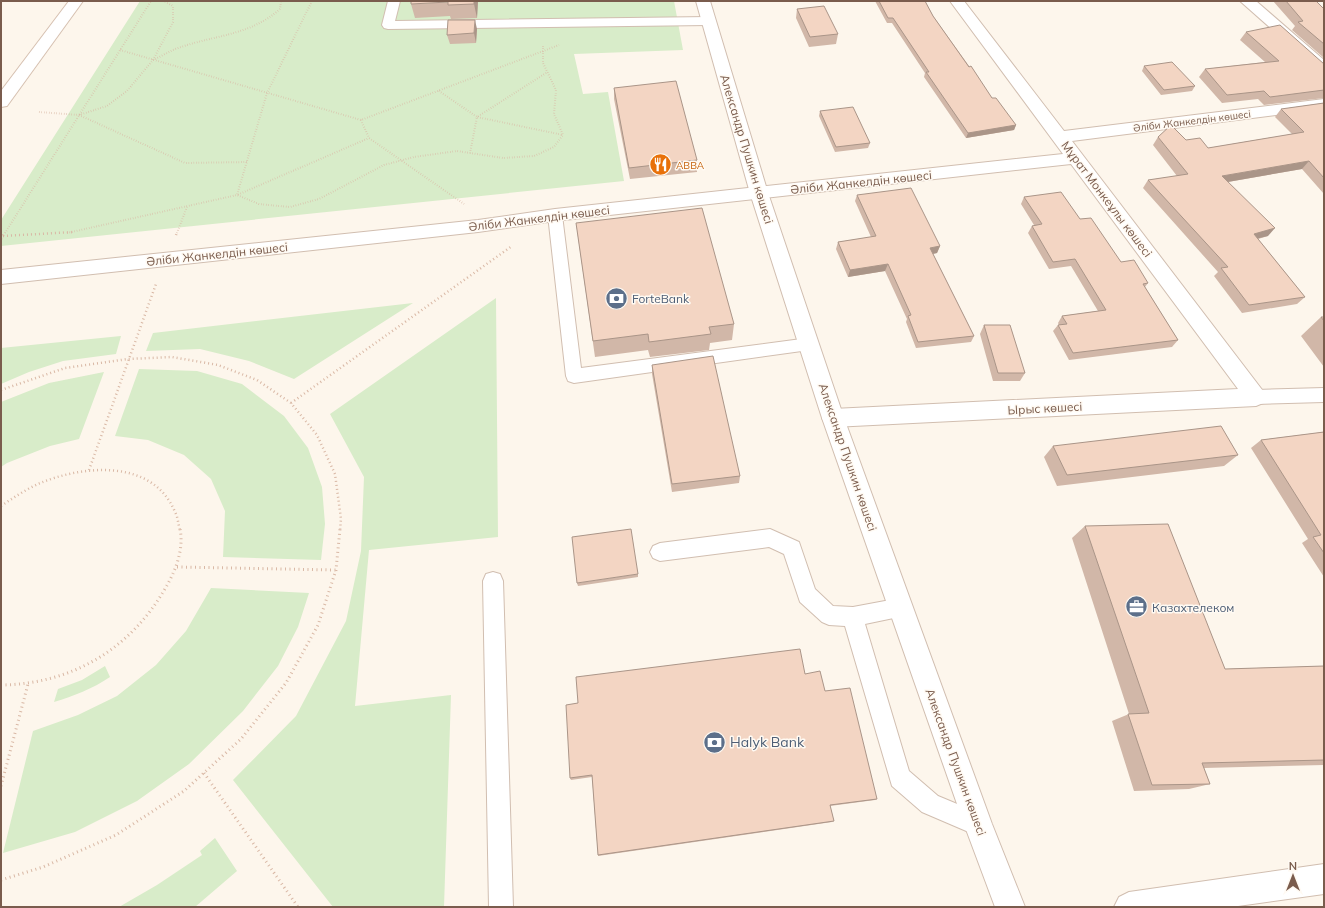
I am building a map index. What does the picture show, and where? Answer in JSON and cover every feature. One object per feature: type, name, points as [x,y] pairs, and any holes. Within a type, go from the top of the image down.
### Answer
[{"type":"street","points":[[1,102],[76,1]]},
{"type":"street","name":"Мұрат Монкеұлы көшесі","points":[[957,1],[1256,397]]},
{"type":"street","points":[[1247,1],[1324,68]]},
{"type":"street","name":"Александр Пушкин көшесі","points":[[706,11],[759,193],[833,418],[978,824],[1010,907]]},
{"type":"street","name":"Әліби Жанкелдін көшесі","points":[[1059,137],[1324,104]]},
{"type":"street","name":"Әліби Жанкелдін көшесі","points":[[1,277],[478,226],[555,215],[1077,158]]},
{"type":"street","name":"Ырыс көшесі","points":[[833,418],[1256,397]]},
{"type":"street","points":[[1129,907],[1324,879]]},
{"type":"lane","points":[[394,1],[388,25],[549,24],[706,11]]},
{"type":"lane","points":[[555,215],[574,376],[809,344]]},
{"type":"lane","points":[[1256,397],[1324,395]]},
{"type":"lane","points":[[660,552],[770,538],[792,548],[807,595],[829,615],[852,617],[901,608]]},
{"type":"lane","points":[[494,581],[501,907]]},
{"type":"lane","points":[[852,617],[900,778],[930,804],[978,824]]},
{"type":"path","points":[[1,239],[151,1]]},
{"type":"path","points":[[79,115],[107,106],[127,91],[153,60],[173,22],[174,6],[164,1]]},
{"type":"path","points":[[153,60],[181,48],[240,32],[269,19],[280,9],[281,1]]},
{"type":"path","points":[[237,195],[266,93],[312,1]]},
{"type":"path","points":[[549,24],[549,34],[541,52],[546,73],[554,84],[557,94],[554,105],[554,118],[563,135]]},
{"type":"path","points":[[120,50],[361,120],[562,44]]},
{"type":"path","points":[[470,153],[477,117],[546,73]]},
{"type":"path","points":[[438,91],[477,117],[563,135]]},
{"type":"path","points":[[39,112],[79,115],[184,163],[247,162]]},
{"type":"path","points":[[361,120],[369,138],[464,204],[478,226]]},
{"type":"path","points":[[237,195],[259,204],[290,207],[319,198],[384,165],[414,157],[457,151],[503,158],[534,156],[554,147],[563,135]]},
{"type":"path","points":[[3,236],[70,233],[237,195],[369,138]]},
{"type":"path","points":[[291,403],[516,243]]},
{"type":"path","points":[[89,470],[148,302]]},
{"type":"path","points":[[1,390],[65,368],[128,359],[172,357],[218,364],[258,380],[291,403],[317,435],[334,474],[341,519],[336,570],[318,626],[286,682],[241,739],[184,790],[116,835],[43,867],[1,880]]},
{"type":"path","points":[[1,506],[13,497],[51,479],[89,470],[117,470],[141,476],[162,490],[176,509],[182,536],[177,567],[160,600],[131,634],[104,655],[75,671],[51,680],[28,684],[1,685]]},
{"type":"path","points":[[177,567],[336,570]]},
{"type":"path","points":[[1,786],[28,684]]},
{"type":"path","points":[[204,773],[298,907]]},
{"type":"green space","points":[[140,1],[674,1],[683,50],[574,54],[583,94],[608,92],[624,181],[1,246],[1,220]]},
{"type":"green space","points":[[496,298],[498,537],[369,550],[355,706],[451,695],[444,907],[333,907],[233,780],[296,716],[346,621],[361,551],[364,477],[330,414]]},
{"type":"green space","points":[[413,303],[294,379],[249,361],[200,349],[146,351],[153,333]]},
{"type":"green space","points":[[121,336],[116,354],[63,361],[29,372],[1,384],[1,348]]},
{"type":"green space","points":[[139,369],[197,371],[242,384],[284,416],[308,448],[322,487],[325,524],[321,560],[223,557],[225,511],[211,479],[184,455],[148,440],[115,436]]},
{"type":"green space","points":[[104,372],[79,439],[50,446],[7,463],[1,467],[1,402],[49,383]]},
{"type":"green space","points":[[211,588],[309,593],[298,627],[278,666],[243,711],[189,764],[137,801],[75,832],[3,853],[33,731],[78,715],[117,696],[156,665],[186,631]]},
{"type":"green space","points":[[105,666],[110,677],[83,692],[54,702],[58,689],[82,680]]},
{"type":"green space","points":[[215,838],[237,871],[195,907],[119,907],[157,885],[202,855],[200,851]]},
{"type":"building","points":[[411,1],[474,1],[474,4],[448,5],[448,2],[411,4]]},
{"type":"building","points":[[879,1],[925,1],[933,16],[969,67],[971,66],[992,98],[996,98],[1016,125],[968,133],[926,72],[929,72],[893,18],[888,18]]},
{"type":"building","points":[[1286,1],[1316,1],[1324,9],[1324,44],[1298,22],[1303,21]]},
{"type":"building","points":[[824,6],[838,34],[810,37],[797,9]]},
{"type":"building","points":[[448,20],[475,20],[474,33],[447,35]]},
{"type":"building","points":[[1280,25],[1324,64],[1324,90],[1270,97],[1264,91],[1227,95],[1205,69],[1279,61],[1246,32]]},
{"type":"building","points":[[1172,62],[1195,86],[1164,90],[1144,66]]},
{"type":"building","points":[[676,81],[697,160],[629,168],[614,88]]},
{"type":"building","points":[[1324,103],[1324,178],[1309,161],[1222,176],[1275,228],[1254,234],[1305,297],[1249,305],[1221,268],[1228,267],[1148,180],[1188,174],[1158,137],[1171,125],[1186,140],[1200,138],[1208,148],[1304,132],[1281,109]]},
{"type":"building","points":[[853,107],[870,143],[836,147],[820,111]]},
{"type":"building","points":[[911,188],[940,246],[930,248],[974,336],[918,342],[908,316],[911,315],[888,264],[850,270],[838,242],[876,236],[857,195]]},
{"type":"building","points":[[1061,192],[1080,219],[1091,218],[1121,262],[1134,260],[1148,283],[1143,284],[1178,340],[1073,353],[1058,325],[1067,324],[1062,316],[1106,310],[1075,259],[1053,262],[1032,226],[1042,224],[1024,197]]},
{"type":"building","points":[[702,208],[734,324],[709,327],[711,334],[649,342],[648,334],[593,341],[576,223]]},
{"type":"building","points":[[984,325],[1010,325],[1025,373],[998,373]]},
{"type":"building","points":[[713,356],[740,476],[672,484],[652,365]]},
{"type":"building","points":[[1221,426],[1238,455],[1067,475],[1053,446]]},
{"type":"building","points":[[1324,432],[1324,553],[1313,537],[1321,535],[1261,440]]},
{"type":"building","name":"Казахтелеком","points":[[1168,524],[1225,669],[1324,666],[1324,760],[1202,763],[1210,784],[1152,785],[1128,714],[1149,713],[1085,526]]},
{"type":"building","points":[[631,529],[638,574],[577,583],[572,537]]},
{"type":"building","name":"Halyk Bank","points":[[800,649],[805,674],[820,671],[825,691],[850,688],[877,799],[830,805],[834,821],[598,855],[592,775],[570,778],[566,705],[578,703],[576,677]]},
{"type":"place","name":"ABBA","points":[[661,165]]},
{"type":"place","name":"ForteBank","points":[[617,298]]},
{"type":"place","name":"Казахтелеком","points":[[1136,607]]},
{"type":"place","name":"Halyk Bank","points":[[715,742]]}]
